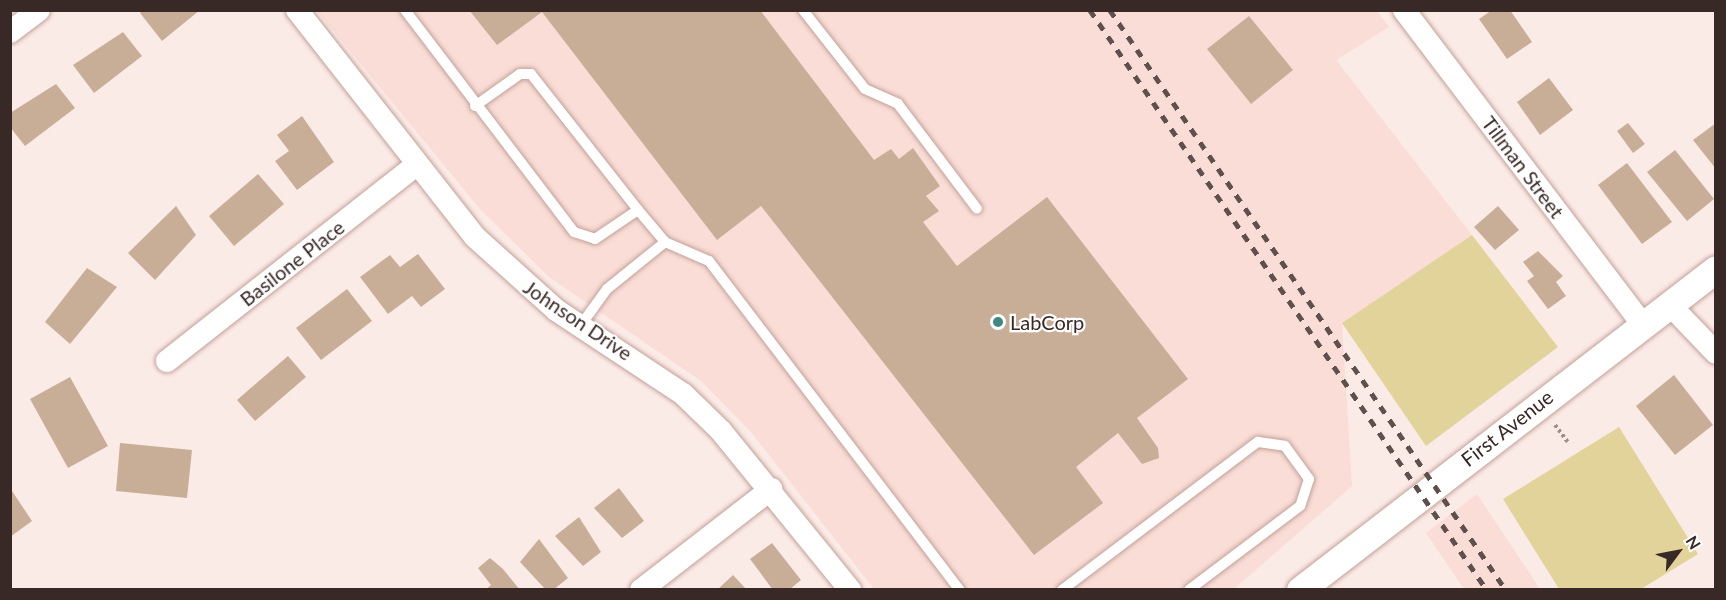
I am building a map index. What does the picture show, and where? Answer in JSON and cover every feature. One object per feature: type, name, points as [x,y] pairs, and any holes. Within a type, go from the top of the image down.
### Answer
[{"type":"street","points":[[10,32],[39,10]]},
{"type":"street","name":"Johnson Drive","points":[[297,10],[417,164],[494,257],[581,325],[683,394],[771,489],[850,590]]},
{"type":"street","name":"Tillman Street","points":[[1406,11],[1642,323]]},
{"type":"street","name":"Basilone Place","points":[[167,361],[417,164]]},
{"type":"street","name":"First Avenue","points":[[1300,590],[1642,323],[1670,305],[1716,269]]},
{"type":"street","points":[[1670,305],[1716,353]]},
{"type":"street","points":[[641,590],[771,489]]},
{"type":"lane","points":[[405,10],[475,106],[574,232],[595,239],[638,210]]},
{"type":"lane","points":[[803,10],[865,89],[898,104],[977,209]]},
{"type":"lane","points":[[475,106],[520,74],[531,74],[665,242],[709,261],[960,590]]},
{"type":"lane","points":[[581,325],[607,289],[665,242]]},
{"type":"lane","points":[[1064,589],[1258,442],[1285,446],[1309,479],[1299,506],[1189,590]]},
{"type":"path","points":[[1555,425],[1568,442]]},
{"type":"shaded area","points":[[317,11],[1377,11],[1389,27],[1336,60],[1472,235],[1342,323],[1352,486],[1234,589],[874,589],[751,432],[701,381],[549,277],[480,209]]},
{"type":"shaded area","points":[[1472,235],[1558,347],[1426,446],[1342,323]]},
{"type":"shaded area","points":[[1619,427],[1698,554],[1641,589],[1559,589],[1503,499]]},
{"type":"shaded area","points":[[1477,494],[1540,589],[1464,589],[1426,533]]},
{"type":"building","points":[[144,10],[200,10],[162,41],[140,13]]},
{"type":"building","name":"LabCorp","points":[[469,10],[760,10],[874,160],[891,149],[899,159],[913,148],[940,186],[926,196],[939,211],[923,222],[957,266],[1047,197],[1188,379],[1137,418],[1158,448],[1159,458],[1142,464],[1118,433],[1076,467],[1103,503],[1034,555],[761,206],[717,240],[542,12],[497,45]]},
{"type":"building","points":[[1492,10],[1510,10],[1532,42],[1507,59],[1479,19]]},
{"type":"building","points":[[1249,16],[1293,70],[1251,104],[1207,49]]},
{"type":"building","points":[[123,32],[142,56],[94,93],[73,65]]},
{"type":"building","points":[[1549,78],[1573,110],[1540,135],[1517,102]]},
{"type":"building","points":[[56,84],[75,108],[25,146],[10,127],[10,113]]},
{"type":"building","points":[[302,116],[334,162],[297,190],[275,161],[289,151],[277,135]]},
{"type":"building","points":[[1628,123],[1645,144],[1633,153],[1617,131]]},
{"type":"building","points":[[1716,123],[1716,169],[1693,140]]},
{"type":"building","points":[[1675,150],[1714,199],[1687,221],[1647,172]]},
{"type":"building","points":[[1627,163],[1672,222],[1642,244],[1598,185]]},
{"type":"building","points":[[258,174],[284,204],[234,246],[209,216]]},
{"type":"building","points":[[176,206],[196,235],[155,280],[128,253]]},
{"type":"building","points":[[1498,206],[1519,230],[1495,250],[1474,227]]},
{"type":"building","points":[[1538,251],[1563,276],[1556,282],[1566,296],[1548,309],[1527,281],[1534,276],[1523,262]]},
{"type":"building","points":[[418,254],[445,289],[421,307],[412,296],[388,314],[360,277],[390,255],[400,267]]},
{"type":"building","points":[[87,268],[117,287],[70,344],[45,322]]},
{"type":"building","points":[[347,289],[372,321],[321,360],[296,328]]},
{"type":"building","points":[[288,356],[306,377],[255,421],[237,400]]},
{"type":"building","points":[[1674,375],[1713,425],[1675,455],[1636,406]]},
{"type":"building","points":[[70,377],[108,446],[68,468],[30,399]]},
{"type":"building","points":[[120,443],[192,450],[187,498],[116,491]]},
{"type":"building","points":[[10,488],[32,521],[10,537]]},
{"type":"building","points":[[619,488],[644,521],[622,538],[594,508]]},
{"type":"building","points":[[579,517],[601,552],[583,566],[555,536]]},
{"type":"building","points":[[539,539],[568,578],[553,590],[546,590],[520,562]]},
{"type":"building","points":[[772,543],[801,580],[789,590],[773,590],[750,559]]},
{"type":"building","points":[[490,558],[503,569],[520,590],[485,590],[491,585],[478,568]]},
{"type":"building","points":[[733,575],[747,590],[717,590]]},
{"type":"railway","points":[[1090,10],[1487,590]]},
{"type":"railway","points":[[1110,10],[1506,590]]},
{"type":"place","name":"LabCorp","points":[[998,322]]}]
